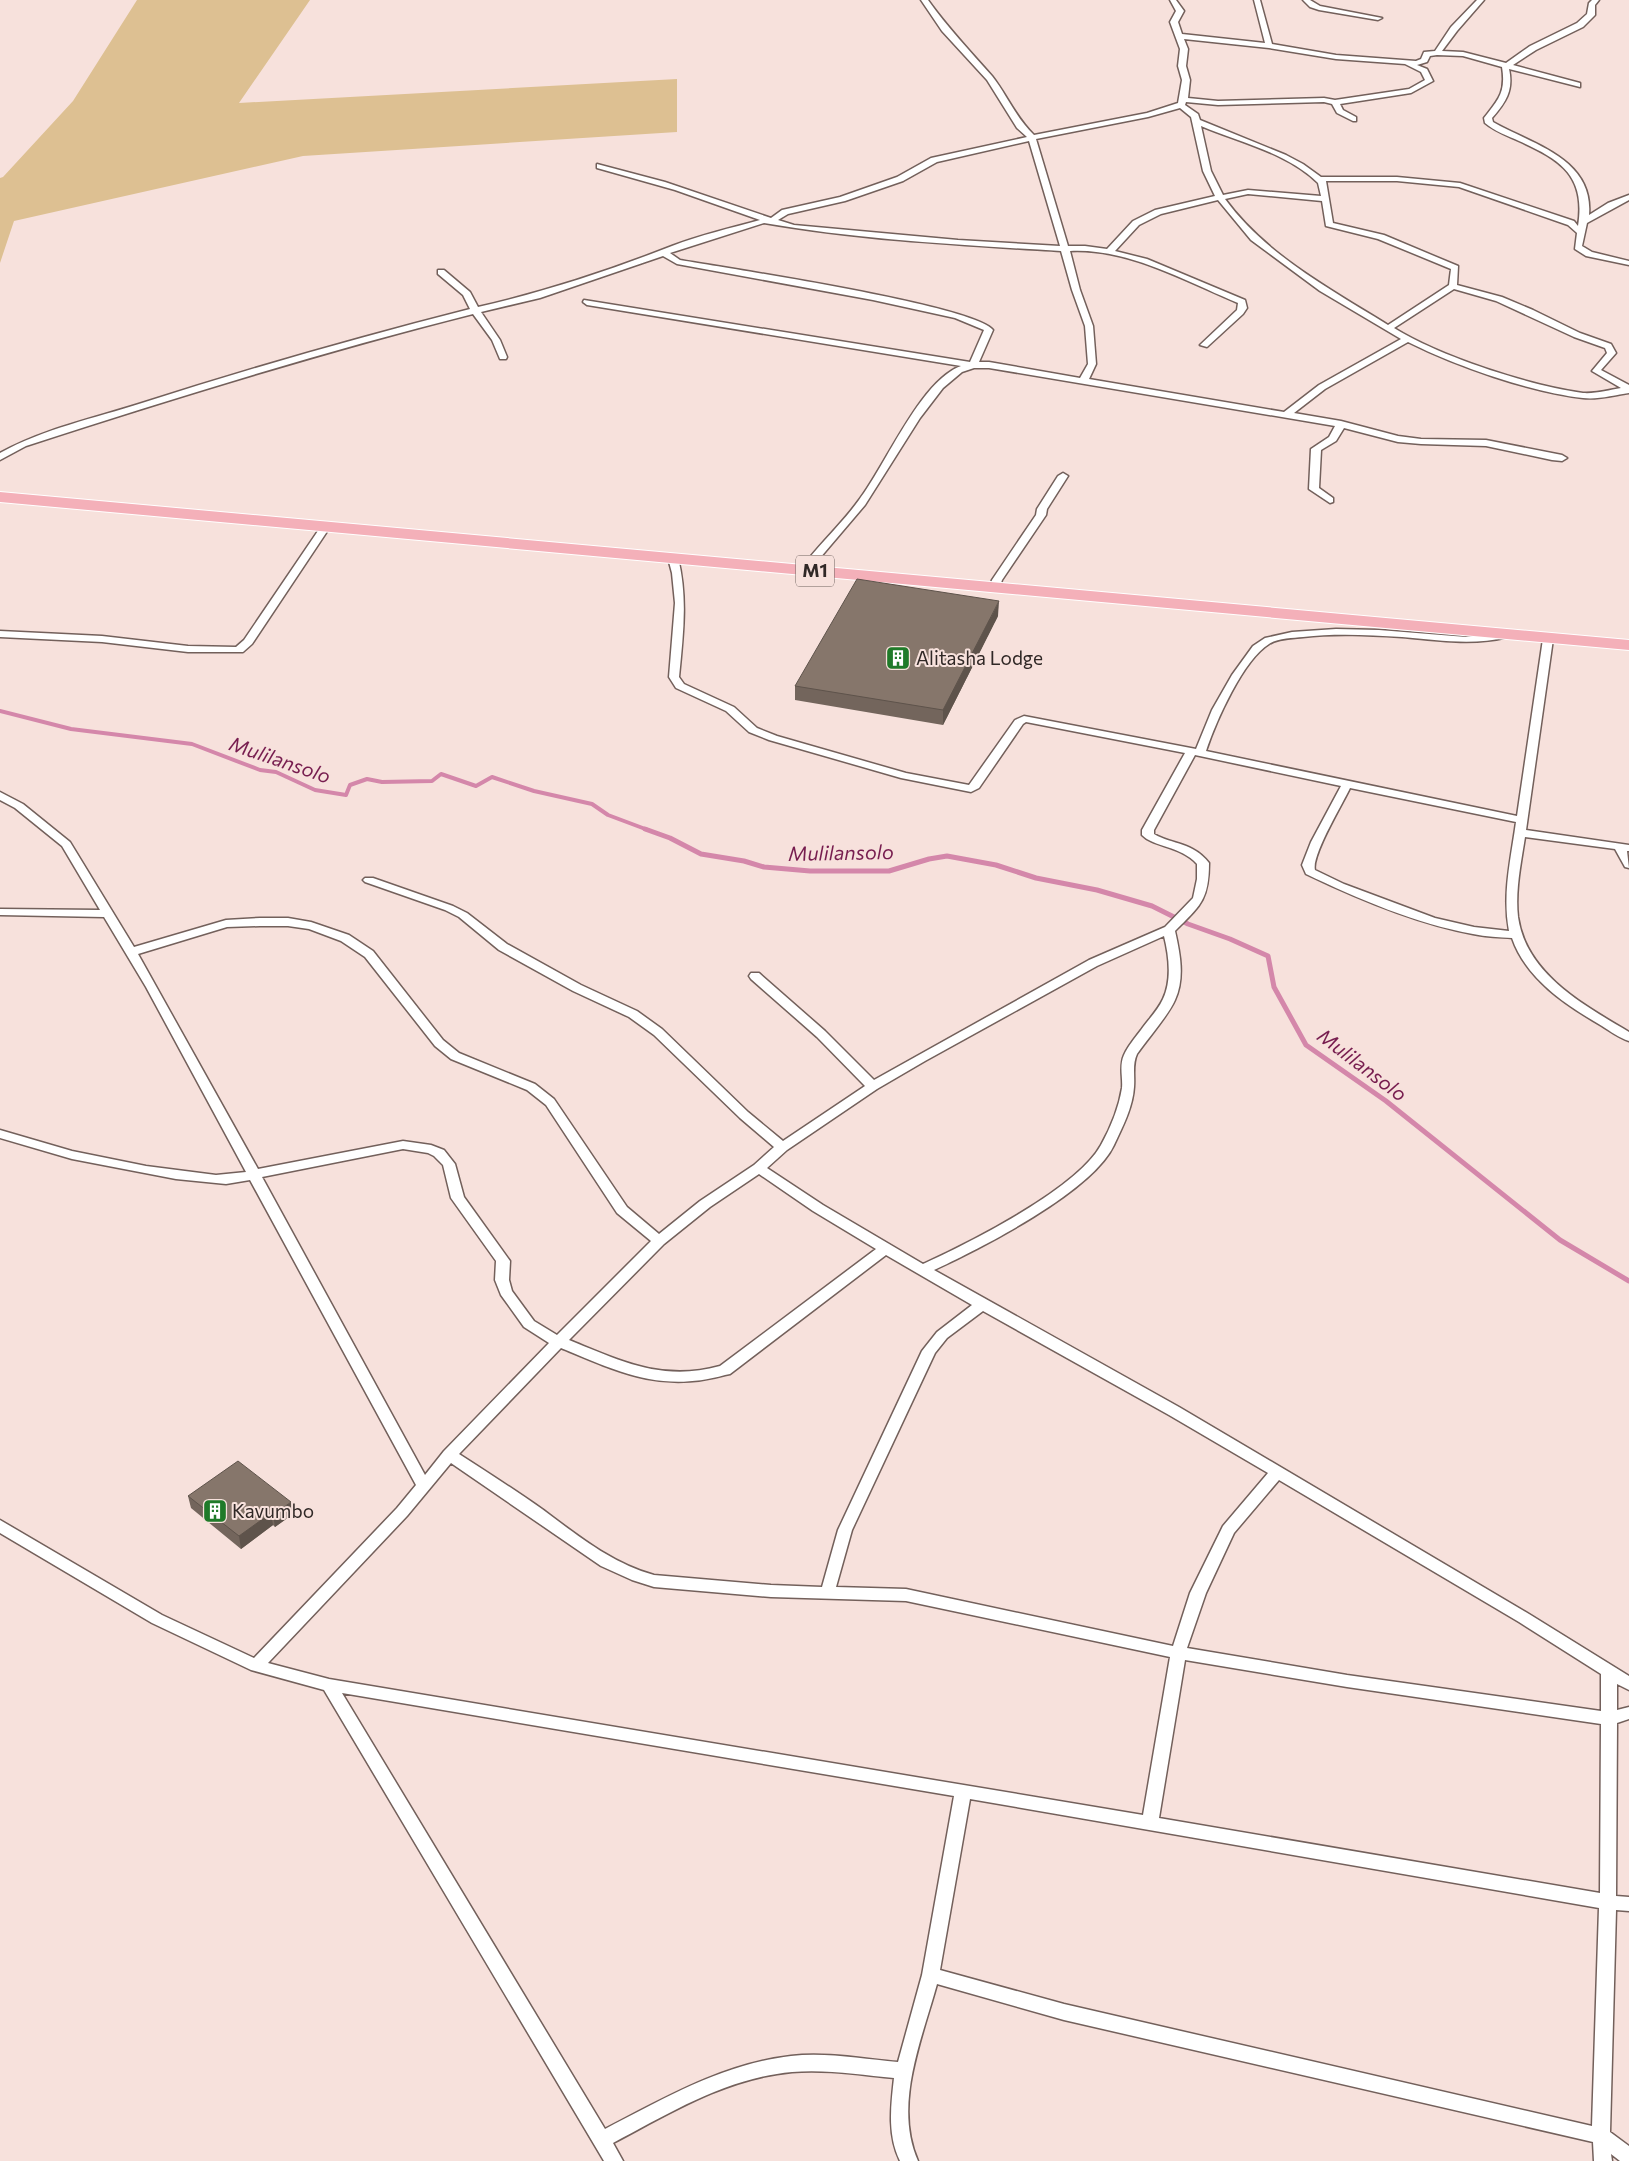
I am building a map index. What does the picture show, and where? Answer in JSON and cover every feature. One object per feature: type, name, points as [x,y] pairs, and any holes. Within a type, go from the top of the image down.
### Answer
[{"type":"main road","name":"M1","points":[[0,497],[1629,645]]},
{"type":"street","points":[[924,0],[945,29],[990,78],[1020,126],[1032,137],[1040,169],[1066,249],[1076,290],[1089,326],[1092,364],[1083,381]]},
{"type":"street","points":[[1173,0],[1180,11],[1174,22],[1184,49],[1182,66],[1186,80],[1182,102]]},
{"type":"street","points":[[1257,0],[1269,46]]},
{"type":"street","points":[[1306,0],[1312,6],[1319,8],[1378,18]]},
{"type":"street","points":[[1437,53],[1454,29],[1481,0]]},
{"type":"street","points":[[1505,67],[1533,48],[1580,25],[1591,15],[1591,4],[1596,0]]},
{"type":"street","points":[[1180,36],[1269,46],[1336,57],[1406,63],[1417,63],[1424,60],[1427,54],[1463,54],[1577,86]]},
{"type":"street","points":[[770,222],[785,212],[842,199],[900,179],[934,160],[1032,137],[1148,114],[1182,102],[1218,103],[1324,100],[1334,102],[1411,90],[1429,80],[1424,71],[1406,63]]},
{"type":"street","points":[[1505,67],[1507,76],[1503,101],[1488,118],[1489,123],[1535,144],[1561,160],[1577,179],[1585,198],[1578,247],[1589,254],[1629,263]]},
{"type":"street","points":[[1182,102],[1195,116],[1207,171],[1232,215],[1254,238],[1292,268],[1407,339],[1487,371],[1567,393],[1596,396],[1629,390]]},
{"type":"street","points":[[1334,102],[1340,111],[1353,119]]},
{"type":"street","points":[[1197,122],[1284,157],[1307,169],[1322,183],[1329,224],[1381,237],[1424,257],[1452,266],[1455,268],[1453,286]]},
{"type":"street","points":[[600,166],[710,199],[749,212],[770,222]]},
{"type":"street","points":[[1319,179],[1397,179],[1460,185],[1571,223],[1580,232]]},
{"type":"street","points":[[1109,252],[1136,223],[1170,209],[1220,196],[1256,192],[1324,199]]},
{"type":"street","points":[[1583,222],[1611,205],[1629,197]]},
{"type":"street","points":[[0,457],[24,444],[192,390],[379,335],[474,310],[537,296],[560,286],[638,263],[675,248],[764,221],[810,230],[1066,249],[1085,248],[1144,261],[1242,302],[1244,308],[1204,345]]},
{"type":"street","points":[[664,253],[677,262],[873,297],[973,321],[990,330],[973,365],[956,371],[924,406],[903,437],[885,470],[861,504],[818,550],[805,570]]},
{"type":"street","points":[[441,272],[467,294],[474,310],[496,340],[503,357]]},
{"type":"street","points":[[1388,328],[1453,286],[1499,299],[1608,346],[1612,353],[1596,371],[1629,390]]},
{"type":"street","points":[[587,302],[853,347],[973,365],[989,364],[1342,424],[1362,432],[1396,438],[1431,442],[1487,443],[1544,456],[1562,458]]},
{"type":"street","points":[[1286,415],[1322,387],[1407,339]]},
{"type":"street","points":[[1330,500],[1314,489],[1316,449],[1333,439],[1342,424]]},
{"type":"street","points":[[995,588],[997,580],[1041,515],[1042,509],[1063,476]]},
{"type":"street","points":[[0,634],[102,639],[188,649],[239,650],[248,642],[325,527]]},
{"type":"street","points":[[673,558],[681,598],[674,677],[680,686],[730,709],[753,730],[796,746],[905,776],[971,789],[975,786],[1019,722],[1024,719],[1522,820]]},
{"type":"street","points":[[256,1666],[424,1487],[449,1455],[557,1342],[659,1241],[705,1204],[760,1168],[782,1147],[873,1086],[920,1058],[1093,963],[1176,924],[1199,898],[1203,879],[1203,862],[1184,848],[1152,838],[1148,835],[1148,830],[1195,753],[1248,657],[1260,645],[1272,638],[1321,632],[1364,632],[1466,640],[1476,640],[1504,634]]},
{"type":"street","points":[[1548,639],[1513,884],[1513,921],[1520,945],[1532,963],[1549,982],[1604,1023],[1629,1037]]},
{"type":"street","points":[[1347,784],[1317,842],[1308,865],[1310,872],[1340,886],[1431,920],[1474,931],[1517,935]]},
{"type":"street","points":[[0,795],[19,806],[66,844],[152,987],[424,1487]]},
{"type":"street","points":[[1520,833],[1624,847],[1629,865]]},
{"type":"street","points":[[370,880],[449,908],[463,915],[503,947],[577,988],[632,1014],[658,1032],[737,1109],[782,1147]]},
{"type":"street","points":[[0,912],[108,913]]},
{"type":"street","points":[[131,952],[226,924],[288,922],[311,926],[345,938],[369,954],[439,1043],[455,1056],[531,1087],[550,1102],[622,1210],[659,1241]]},
{"type":"street","points":[[922,1270],[972,1247],[1059,1194],[1092,1167],[1102,1154],[1107,1147],[1122,1111],[1128,1088],[1127,1062],[1131,1053],[1169,1000],[1173,986],[1176,924]]},
{"type":"street","points":[[755,976],[821,1034],[873,1086]]},
{"type":"street","points":[[0,1134],[38,1148],[105,1163],[206,1180],[226,1180],[403,1145],[423,1147],[439,1153],[449,1164],[458,1198],[503,1262],[502,1280],[506,1292],[529,1324],[557,1342],[631,1371],[657,1376],[689,1377],[707,1375],[724,1370],[886,1248]]},
{"type":"street","points":[[760,1168],[818,1208],[922,1270],[1174,1411],[1276,1474],[1524,1618],[1629,1684]]},
{"type":"street","points":[[827,1594],[845,1530],[929,1351],[942,1335],[982,1305]]},
{"type":"street","points":[[449,1455],[504,1490],[604,1561],[642,1578],[654,1581],[827,1594],[906,1595],[1178,1652],[1347,1681],[1610,1719],[1629,1713]]},
{"type":"street","points":[[1150,1824],[1178,1652],[1198,1593],[1228,1530],[1276,1474]]},
{"type":"street","points":[[0,1526],[157,1619],[256,1666],[329,1685],[963,1791],[1608,1902],[1629,1904]]},
{"type":"street","points":[[1603,2161],[1601,2136],[1608,1902],[1610,1719],[1608,1672]]},
{"type":"street","points":[[329,1685],[614,2161]]},
{"type":"street","points":[[909,2161],[904,2151],[899,2114],[904,2072],[931,1975],[963,1791]]},
{"type":"street","points":[[931,1975],[1064,2012],[1601,2136],[1627,2154]]},
{"type":"street","points":[[602,2140],[701,2088],[741,2074],[792,2064],[832,2064],[904,2072]]},
{"type":"shaded area","points":[[137,0],[310,0],[239,103],[677,79],[677,132],[303,156],[14,221],[0,263],[0,178],[73,101]]},
{"type":"building","name":"Alitasha Lodge","points":[[857,579],[999,601],[943,710],[795,686]]},
{"type":"building","points":[[238,1461],[291,1502],[273,1515],[271,1513],[239,1536],[188,1496]]},
{"type":"waterway","name":"Mulilansolo","points":[[0,711],[71,729],[192,744],[260,770],[276,772],[315,790],[346,795],[350,785],[367,779],[382,782],[432,781],[441,774],[476,786],[492,777],[534,791],[592,804],[608,815],[648,830]]},
{"type":"waterway","name":"Mulilansolo","points":[[645,829],[670,838],[701,854],[744,861],[764,867],[810,871],[889,871],[929,859],[947,856],[996,865],[1036,878],[1097,890],[1152,906],[1188,924],[1230,939],[1268,956],[1274,987],[1306,1045],[1386,1101],[1560,1240],[1629,1281]]},
{"type":"place","name":"Alitasha Lodge","points":[[898,658]]},
{"type":"place","name":"Kavumbo","points":[[215,1511]]}]
